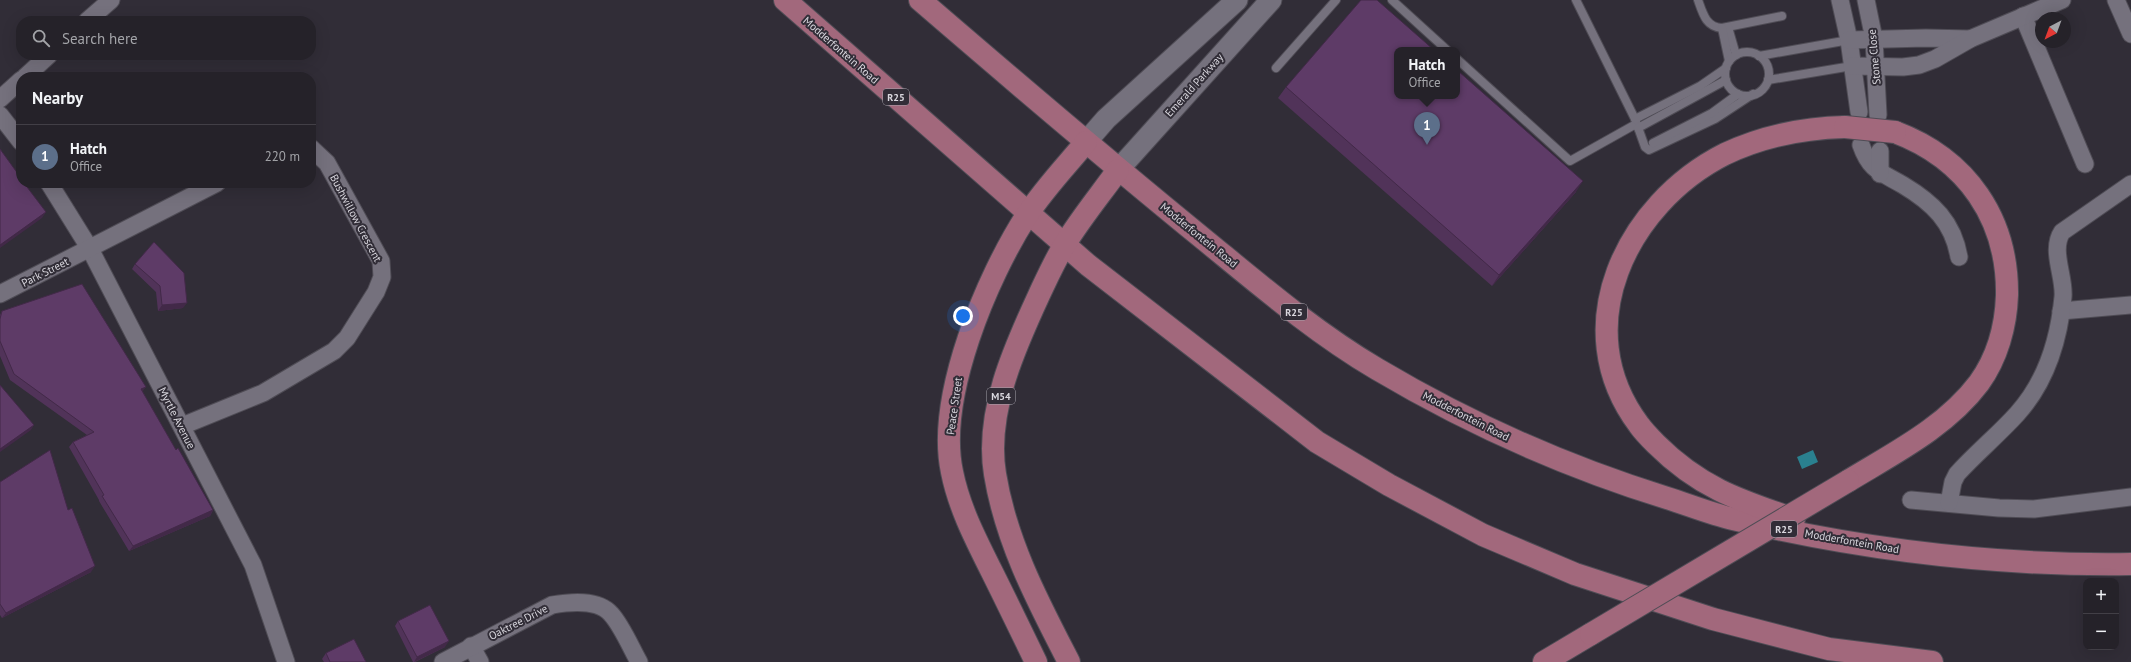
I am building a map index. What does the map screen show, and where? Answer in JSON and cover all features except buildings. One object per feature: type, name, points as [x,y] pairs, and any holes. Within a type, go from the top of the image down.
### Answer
[{"type":"main road","name":"Modderfontein Road","points":[[785,0],[1088,265],[1317,442],[1389,485],[1483,535],[1575,574],[1713,619],[1829,649],[1932,662]]},
{"type":"main road","name":"Modderfontein Road","points":[[920,0],[1118,170],[1308,323],[1377,369],[1456,411],[1535,450],[1624,484],[1731,518],[1875,547],[1962,557],[2067,565],[2131,564]]},
{"type":"main road","points":[[1544,662],[1592,634],[1848,481],[1938,423],[1958,406],[1978,383],[1994,358],[2003,330],[2007,305],[2007,271],[2001,239],[1986,205],[1965,177],[1939,154],[1916,140],[1852,119],[1789,132],[1756,141],[1724,154],[1679,186],[1636,234],[1622,258],[1612,283],[1607,313],[1606,338],[1609,364],[1618,392],[1639,426],[1669,457],[1701,482],[1729,495],[1875,547]]},
{"type":"main road","name":"Peace Street","points":[[1036,662],[963,514],[951,470],[949,426],[955,384],[976,317],[1011,241],[1028,213],[1086,142]]},
{"type":"main road","name":"M54","points":[[1069,662],[1021,568],[1006,524],[994,473],[994,431],[1004,380],[1024,328],[1065,244],[1118,170]]},
{"type":"street","points":[[92,16],[110,0]]},
{"type":"street","points":[[1086,142],[1106,119],[1237,0]]},
{"type":"street","name":"Emerald Parkway","points":[[1118,170],[1270,0]]},
{"type":"street","points":[[1840,0],[1849,40],[1852,66],[1852,119]]},
{"type":"street","name":"Stone Close","points":[[1866,0],[1874,38],[1878,115]]},
{"type":"street","points":[[2116,0],[2131,34]]},
{"type":"street","points":[[1852,66],[1876,67],[1919,64],[1935,59],[1970,39],[2054,2]]},
{"type":"street","points":[[2023,16],[2085,164]]},
{"type":"street","points":[[1849,40],[1874,38],[1970,39]]},
{"type":"street","points":[[30,72],[44,60]]},
{"type":"street","points":[[0,99],[16,85]]},
{"type":"street","points":[[0,115],[16,136]]},
{"type":"street","points":[[1861,145],[1866,158],[1880,174],[1916,193],[1939,214],[1955,238],[1959,257]]},
{"type":"street","points":[[1880,151],[1880,174]]},
{"type":"street","name":"Bushwillow Crescent","points":[[182,426],[263,393],[334,351],[347,338],[376,292],[382,277],[381,261],[327,163],[316,153]]},
{"type":"street","points":[[1950,503],[1953,482],[1957,474],[2017,414],[2028,400],[2046,369],[2053,351],[2061,311],[2063,282],[2057,246],[2058,238],[2062,232],[2131,184]]},
{"type":"street","name":"Myrtle Avenue","points":[[52,188],[90,249],[253,565],[286,662]]},
{"type":"street","points":[[90,249],[207,188]]},
{"type":"street","name":"Park Street","points":[[0,294],[90,249]]},
{"type":"street","points":[[2061,311],[2131,304]]},
{"type":"street","points":[[1911,500],[1999,508],[2034,509],[2131,497]]},
{"type":"street","name":"Oaktree Drive","points":[[443,662],[471,646],[552,605],[571,602],[600,606],[611,613],[639,662]]},
{"type":"street","points":[[471,646],[480,662]]},
{"type":"lane","points":[[1276,68],[1336,0]]},
{"type":"lane","points":[[1392,0],[1444,47]]},
{"type":"lane","points":[[1576,0],[1637,124],[1645,147]]},
{"type":"lane","points":[[1698,0],[1706,20],[1710,25],[1725,27],[1782,16]]},
{"type":"lane","points":[[1725,27],[1736,55]]},
{"type":"lane","points":[[1725,27],[1727,65],[1726,80],[1729,86],[1738,94]]},
{"type":"lane","points":[[1637,124],[1700,86],[1727,65],[1736,55],[1748,52],[1759,56],[1849,40]]},
{"type":"lane","points":[[1645,147],[1652,149],[1715,119],[1764,86],[1768,80],[1767,67],[1759,56]]},
{"type":"lane","points":[[1460,62],[1570,160],[1637,124],[1726,80]]},
{"type":"lane","points":[[1768,80],[1852,66]]},
{"type":"lane","points":[[1645,147],[1712,113],[1738,94],[1753,94]]},
{"type":"water","points":[[1813,450],[1818,462],[1802,469],[1797,457]]},
{"type":"place","name":"Hatch","points":[[1427,145]]}]
